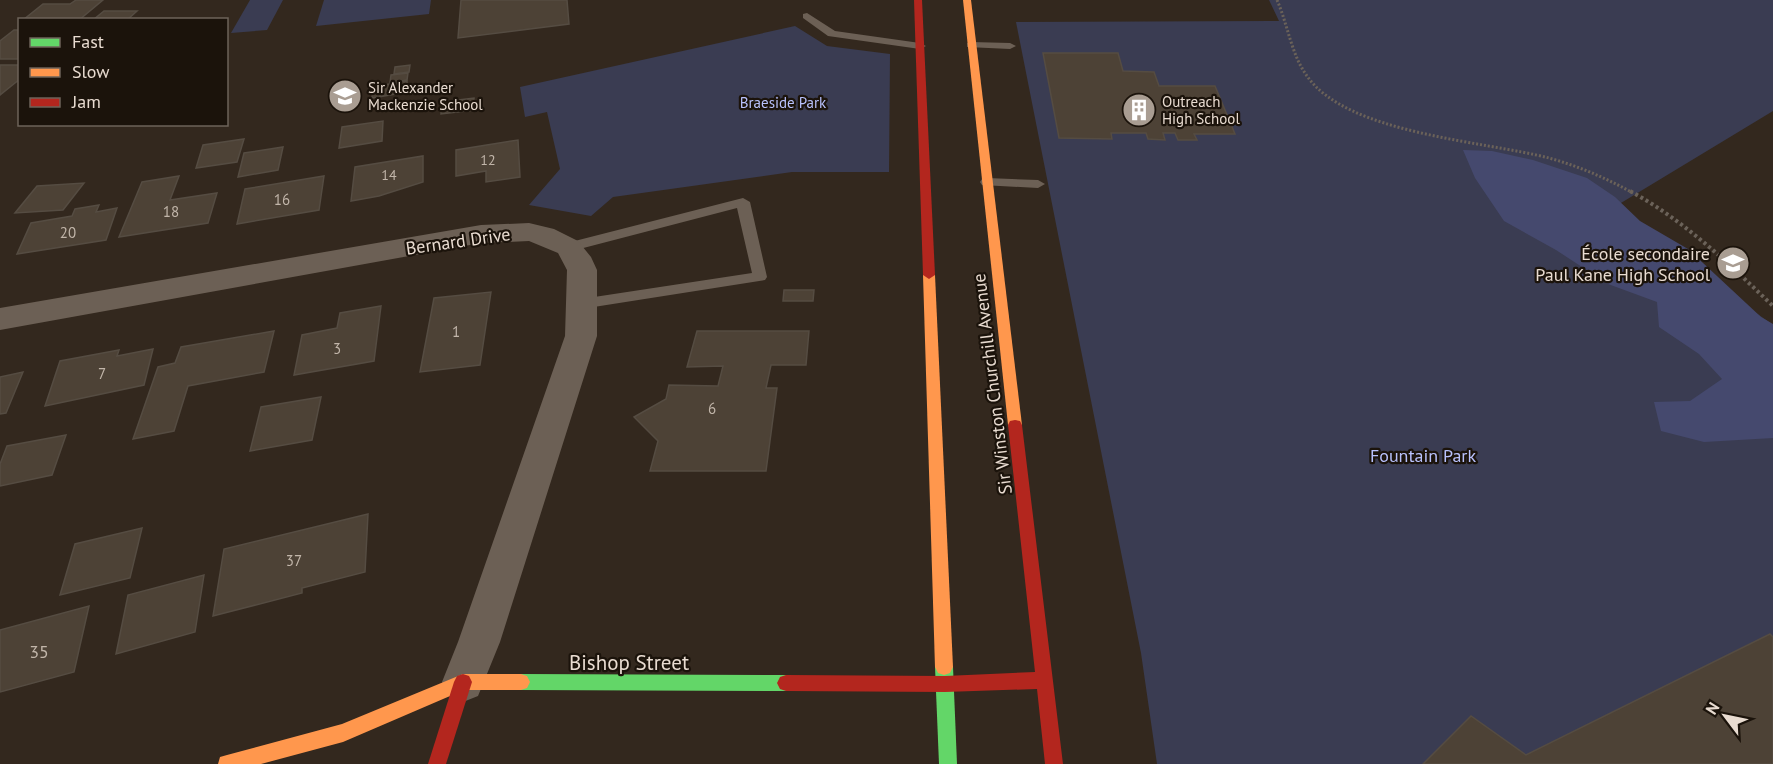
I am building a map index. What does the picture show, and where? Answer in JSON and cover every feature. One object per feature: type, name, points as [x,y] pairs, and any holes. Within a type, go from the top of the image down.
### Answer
[{"type":"main road","points":[[918,0],[948,764]]},
{"type":"main road","name":"Sir Winston Churchill Avenue","points":[[967,0],[1054,764]]},
{"type":"main road","name":"Bishop Street","points":[[227,764],[343,733],[463,682],[945,684],[1046,680]]},
{"type":"main road","points":[[436,764],[463,682]]},
{"type":"street","name":"Bernard Drive","points":[[0,319],[481,234],[529,232],[544,235],[568,247]]},
{"type":"street","points":[[463,682],[483,630],[580,336],[582,270],[577,257],[568,247]]},
{"type":"lane","points":[[807,16],[832,34],[920,46]]},
{"type":"lane","points":[[971,45],[1010,46]]},
{"type":"lane","points":[[987,182],[1038,184]]},
{"type":"lane","points":[[568,247],[743,202],[760,277],[581,304]]},
{"type":"path","points":[[1277,0],[1287,21],[1304,74],[1316,87],[1338,103],[1391,124],[1553,159],[1605,177],[1639,197],[1710,246],[1773,306]]},
{"type":"green space","points":[[250,0],[283,0],[267,30],[231,33]]},
{"type":"green space","points":[[324,0],[431,0],[429,14],[316,26]]},
{"type":"green space","name":"Fountain Park","points":[[1269,0],[1773,0],[1773,111],[1611,209],[1773,325],[1773,764],[1157,764],[1141,653],[1016,22],[1279,21]]},
{"type":"green space","name":"Braeside Park","points":[[795,26],[827,46],[890,54],[889,172],[792,172],[613,197],[591,216],[529,205],[560,169],[547,112],[525,117],[520,87]]},
{"type":"shaded area","points":[[1463,150],[1492,151],[1533,160],[1587,178],[1615,197],[1640,221],[1688,249],[1761,317],[1773,324],[1773,438],[1704,442],[1661,431],[1654,402],[1690,401],[1722,379],[1699,354],[1659,327],[1657,302],[1608,284],[1556,250],[1504,221],[1475,178]]},
{"type":"building","points":[[76,0],[103,0],[81,18],[26,18],[43,4],[70,4]]},
{"type":"building","points":[[461,0],[567,0],[569,24],[458,38]]},
{"type":"building","points":[[104,11],[137,11],[129,18],[95,18]]},
{"type":"building","points":[[14,30],[18,30],[18,59],[0,59],[0,41]]},
{"type":"building","name":"Outreach High School","points":[[1043,53],[1118,53],[1123,71],[1154,72],[1159,86],[1215,86],[1235,134],[1194,134],[1197,140],[1178,140],[1175,133],[1163,133],[1165,140],[1148,139],[1146,133],[1111,133],[1112,139],[1059,138]]},
{"type":"building","points":[[0,65],[18,65],[18,81],[0,95]]},
{"type":"building","points":[[410,65],[409,72],[394,74],[395,67]]},
{"type":"building","points":[[408,73],[407,80],[390,83],[391,75]]},
{"type":"building","points":[[407,81],[407,92],[372,98],[373,87]]},
{"type":"building","points":[[474,98],[474,110],[441,114],[442,102]]},
{"type":"building","points":[[383,121],[382,141],[339,148],[342,127]]},
{"type":"building","points":[[244,139],[237,162],[196,168],[203,145]]},
{"type":"building","points":[[518,140],[520,177],[486,182],[486,171],[456,176],[456,150]]},
{"type":"building","points":[[283,147],[278,170],[238,177],[244,153]]},
{"type":"building","points":[[423,156],[423,182],[379,196],[351,201],[355,167]]},
{"type":"building","points":[[179,176],[170,200],[217,193],[208,223],[119,237],[142,182]]},
{"type":"building","points":[[324,176],[319,210],[237,224],[245,189]]},
{"type":"building","points":[[84,183],[63,210],[15,213],[37,186]]},
{"type":"building","points":[[99,205],[96,212],[117,208],[106,240],[17,254],[31,223],[72,216],[75,209]]},
{"type":"building","points":[[784,290],[814,290],[813,301],[783,301]]},
{"type":"building","points":[[491,292],[480,365],[420,372],[434,298]]},
{"type":"building","points":[[381,306],[374,361],[294,375],[302,335],[337,328],[340,313]]},
{"type":"building","points":[[274,331],[264,372],[188,386],[174,431],[133,439],[158,367],[175,363],[181,347]]},
{"type":"building","points":[[697,331],[809,331],[806,365],[771,365],[766,388],[777,388],[766,471],[650,471],[658,441],[634,417],[666,399],[669,385],[718,386],[723,366],[687,367]]},
{"type":"building","points":[[153,349],[144,385],[45,406],[60,361],[119,350],[117,356]]},
{"type":"building","points":[[23,372],[6,413],[0,414],[0,377]]},
{"type":"building","points":[[321,397],[312,440],[250,451],[261,407]]},
{"type":"building","points":[[66,435],[52,475],[0,486],[0,464],[7,446]]},
{"type":"building","points":[[368,514],[365,572],[302,588],[302,593],[213,616],[224,549]]},
{"type":"building","points":[[142,528],[130,578],[60,595],[75,544]]},
{"type":"building","points":[[204,575],[195,632],[116,654],[128,595]]},
{"type":"building","points":[[89,606],[74,672],[0,692],[0,630]]},
{"type":"building","points":[[1770,634],[1773,637],[1773,764],[1423,764],[1471,716],[1526,755]]},
{"type":"traffic: fast","points":[[944,667],[948,764]]},
{"type":"traffic: fast","points":[[521,682],[786,683]]},
{"type":"traffic: slow","points":[[967,0],[1015,425]]},
{"type":"traffic: slow","points":[[929,275],[944,667]]},
{"type":"traffic: slow","points":[[227,764],[343,733],[463,682],[521,682]]},
{"type":"traffic: jam","points":[[918,0],[929,275]]},
{"type":"traffic: jam","points":[[1015,425],[1054,764]]},
{"type":"traffic: jam","points":[[786,683],[945,684],[1046,680]]},
{"type":"traffic: jam","points":[[437,764],[463,682]]},
{"type":"place","name":"Sir Alexander Mackenzie School","points":[[345,96]]},
{"type":"place","name":"Outreach High School","points":[[1139,110]]},
{"type":"place","name":"École secondaire Paul Kane High School","points":[[1733,263]]}]
